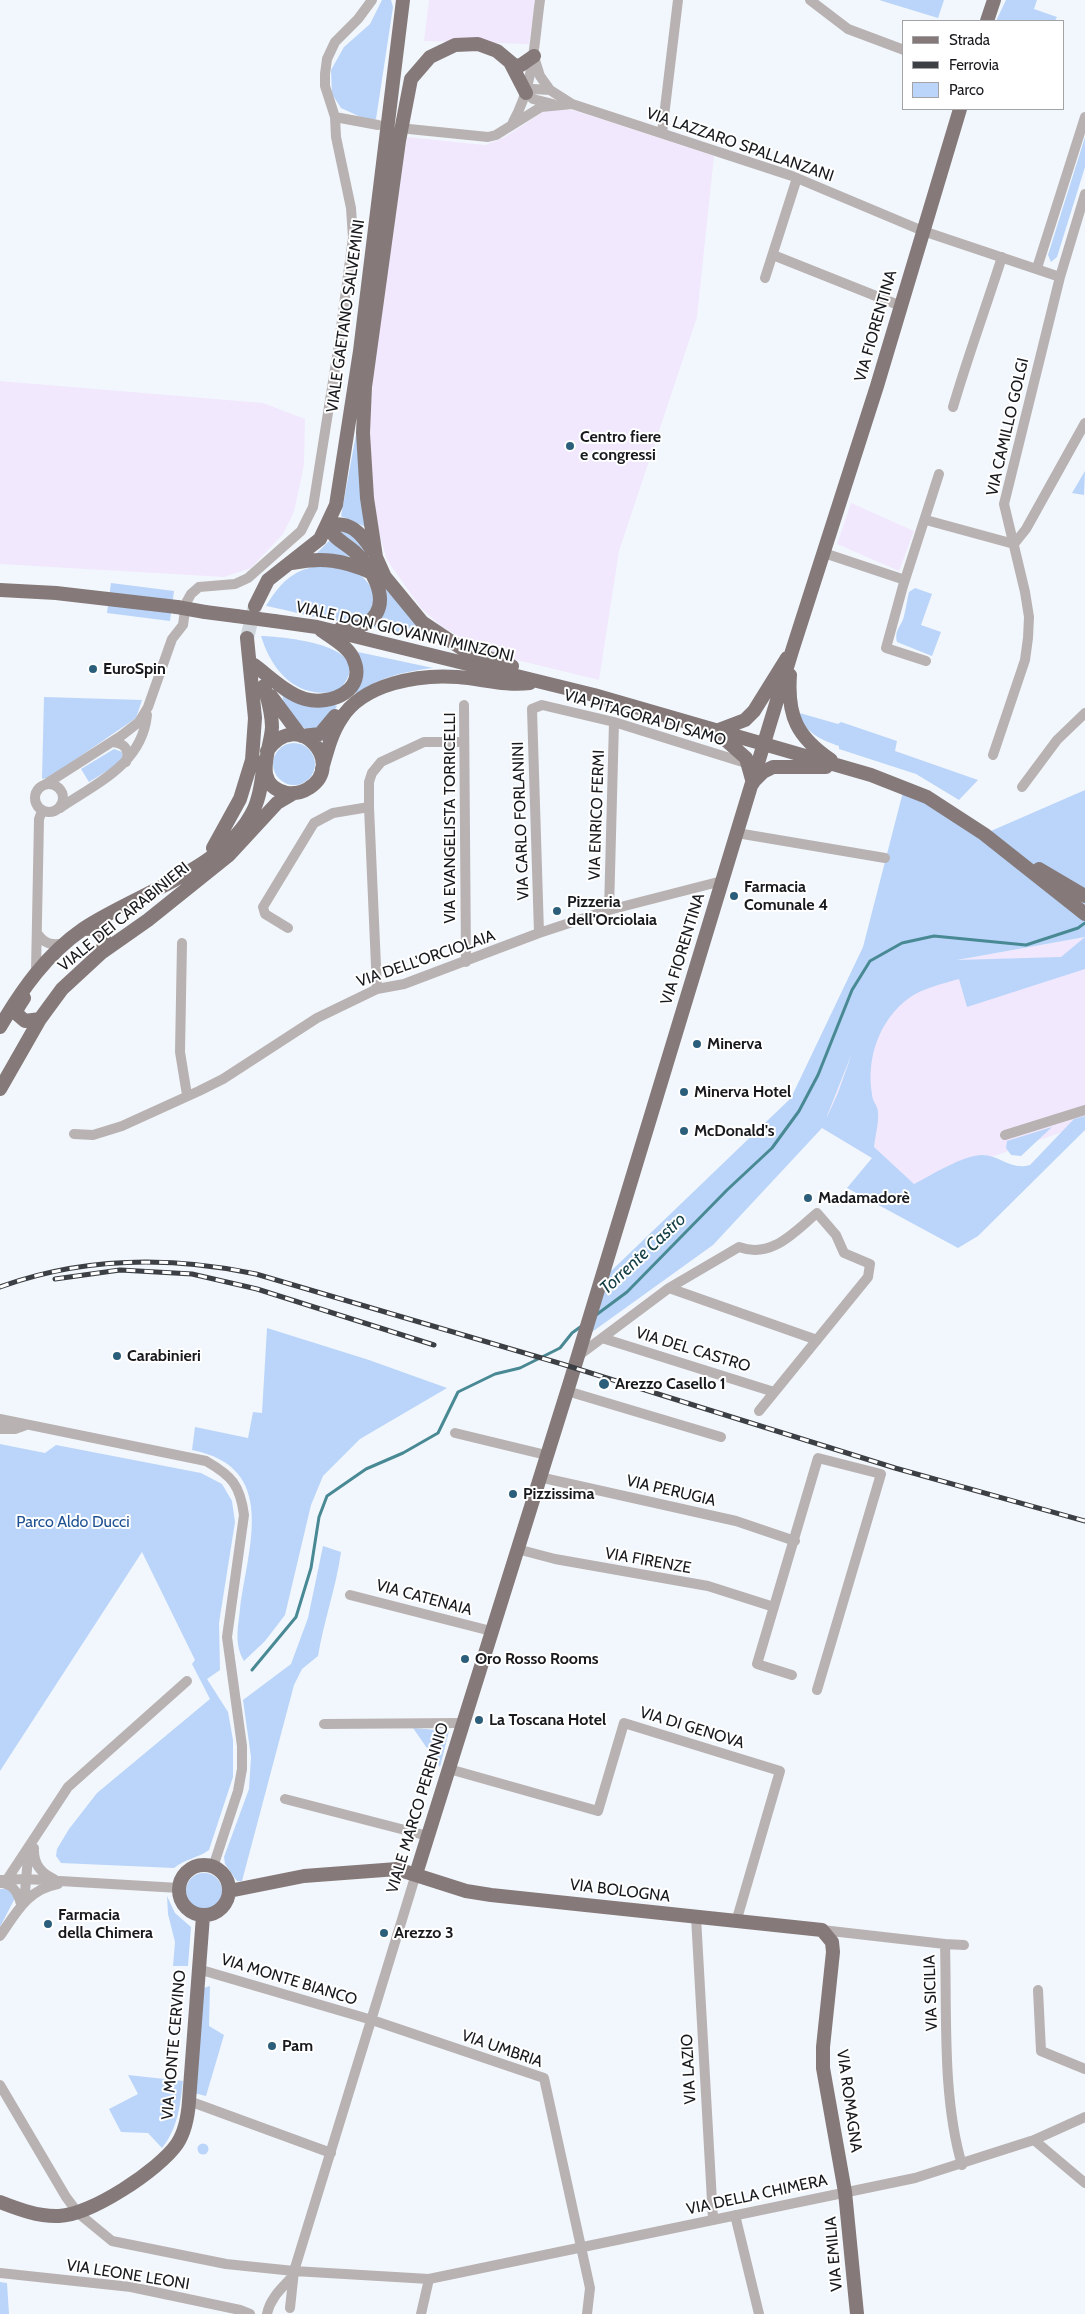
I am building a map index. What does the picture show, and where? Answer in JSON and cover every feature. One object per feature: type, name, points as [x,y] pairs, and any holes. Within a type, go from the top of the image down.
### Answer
[{"type":"main road","points":[[987,20],[994,0]]},
{"type":"main road","name":"VIALE GAETANO SALVEMINI","points":[[255,606],[268,580],[320,539],[336,504],[360,351],[383,122],[402,1]]},
{"type":"main road","points":[[376,557],[367,498],[363,433],[366,387],[399,141],[410,79],[430,57],[455,44],[478,44],[497,51],[515,66],[521,65],[534,56]]},
{"type":"main road","points":[[510,62],[526,93]]},
{"type":"main road","name":"VIA FIORENTINA","points":[[577,1356],[960,110]]},
{"type":"main road","points":[[382,270],[383,122]]},
{"type":"main road","points":[[317,627],[355,628],[371,620],[376,613],[380,596],[366,562],[338,540],[327,526],[336,523],[355,529],[363,535],[385,577],[422,622],[461,648],[479,656],[516,667],[538,682]]},
{"type":"main road","points":[[290,564],[311,559],[332,559],[348,562],[370,572]]},
{"type":"main road","name":"VIALE DON GIOVANNI MINZONI","points":[[0,590],[56,593],[317,627],[594,695],[842,767]]},
{"type":"main road","points":[[317,627],[348,650],[354,659],[356,669],[355,680],[324,731],[315,736],[290,734],[280,737],[266,756],[270,781],[280,790],[294,793],[313,785],[322,769],[329,743],[341,718],[357,702],[390,685],[434,676],[460,677],[510,685],[538,682]]},
{"type":"main road","name":"VIALE DEI CARABINIERI","points":[[189,872],[219,840],[234,813],[246,782],[252,760],[255,718],[247,638],[254,664]]},
{"type":"main road","points":[[715,731],[745,720],[754,712],[777,671],[792,651]]},
{"type":"main road","points":[[792,651],[790,687],[793,718],[800,733],[818,751],[842,767]]},
{"type":"main road","points":[[254,664],[264,686],[289,724],[301,736],[317,746],[322,760],[322,769]]},
{"type":"main road","points":[[254,664],[303,698],[329,701],[350,689]]},
{"type":"main road","name":"VIALE DEI CARABINIERI","points":[[0,1027],[34,974],[65,944],[84,929],[189,872],[213,855],[246,822],[260,796],[272,730],[272,714],[264,686]]},
{"type":"main road","points":[[715,731],[739,750],[753,783],[763,772],[773,767],[842,767],[872,775],[927,797],[1075,895],[1085,914]]},
{"type":"main road","name":"VIALE DEI CARABINIERI","points":[[0,1089],[40,1019],[62,990],[101,953],[148,920],[230,856],[277,803],[294,793]]},
{"type":"main road","points":[[84,929],[92,928],[102,933],[105,942],[101,953]]},
{"type":"main road","points":[[34,974],[32,986],[20,1003],[18,1015],[25,1021],[40,1019]]},
{"type":"main road","name":"VIALE MARCO PERENNIO","points":[[416,1874],[577,1356]]},
{"type":"main road","points":[[206,1865],[213,1867],[225,1876],[229,1891],[224,1906],[211,1915],[203,1916],[188,1910],[180,1896],[179,1888],[185,1874],[191,1869],[206,1865]]},
{"type":"main road","points":[[229,1891],[304,1876],[397,1869],[416,1874]]},
{"type":"main road","name":"VIA BOLOGNA","points":[[416,1874],[466,1891],[491,1895],[822,1930]]},
{"type":"main road","name":"VIA MONTE CERVINO","points":[[78,2213],[95,2205],[162,2162],[182,2135],[190,2101],[203,1916]]},
{"type":"main road","name":"VIA ROMAGNA","points":[[822,1930],[832,1942],[833,1952],[824,2037],[824,2068],[845,2192]]},
{"type":"main road","name":"VIA EMILIA","points":[[845,2192],[857,2314]]},
{"type":"main road","points":[[0,2202],[40,2214],[59,2216],[78,2213]]},
{"type":"street","points":[[148,707],[147,720],[135,753],[126,763],[60,808],[52,812],[42,811],[36,804],[35,796],[38,788],[112,742],[139,722],[148,707],[172,639],[183,625],[186,603],[191,594],[199,587],[235,584],[248,578],[302,531],[313,507],[353,238],[351,208],[336,137],[335,116],[325,86],[327,59],[335,42],[358,19],[372,0]]},
{"type":"street","points":[[510,126],[526,93],[534,56],[540,0]]},
{"type":"street","points":[[662,133],[678,0]]},
{"type":"street","points":[[810,0],[848,29],[902,49]]},
{"type":"street","name":"VIA LAZZARO SPALLANZANI","points":[[534,56],[540,76],[550,90],[572,104],[797,178],[923,232],[1060,276]]},
{"type":"street","points":[[526,93],[532,89],[550,90]]},
{"type":"street","name":"VIA LAZZARO SPALLANZANI","points":[[526,93],[533,99],[555,105]]},
{"type":"street","name":"VIA LAZZARO SPALLANZANI","points":[[409,129],[488,137],[496,135],[531,112],[555,105],[572,104]]},
{"type":"street","points":[[335,116],[383,122]]},
{"type":"street","points":[[1037,268],[1085,119]]},
{"type":"street","points":[[765,278],[797,178]]},
{"type":"street","name":"VIA CAMILLO GOLGI","points":[[993,755],[1025,660],[1029,617],[1004,504],[1060,276],[1085,194]]},
{"type":"street","points":[[773,255],[901,306]]},
{"type":"street","points":[[953,407],[1002,257]]},
{"type":"street","points":[[926,520],[1014,544],[1026,529],[1085,423]]},
{"type":"street","points":[[926,662],[886,648],[905,580],[926,520],[939,474]]},
{"type":"street","points":[[824,553],[905,580]]},
{"type":"street","name":"VIA EVANGELISTA TORRICELLI","points":[[464,705],[466,962]]},
{"type":"street","name":"VIA PITAGORA DI SAMO","points":[[532,709],[542,705],[614,722],[746,763]]},
{"type":"street","name":"VIA CARLO FORLANINI","points":[[532,709],[539,933]]},
{"type":"street","points":[[1022,787],[1057,740],[1085,713]]},
{"type":"street","name":"VIA ENRICO FERMI","points":[[609,910],[614,722]]},
{"type":"street","points":[[112,742],[119,742],[126,747],[128,752],[126,763]]},
{"type":"street","points":[[377,989],[369,807],[369,782],[372,773],[381,762],[424,742],[464,742]]},
{"type":"street","points":[[46,784],[55,784],[62,790],[64,800],[60,808]]},
{"type":"street","points":[[288,928],[265,914],[263,907],[314,823],[332,812],[369,807]]},
{"type":"street","points":[[34,974],[40,819],[42,811]]},
{"type":"street","points":[[737,833],[885,858]]},
{"type":"street","name":"VIA DELL'ORCIOLAIA","points":[[74,1134],[93,1135],[122,1126],[223,1079],[317,1018],[377,989],[404,984],[539,933],[609,910],[722,881]]},
{"type":"street","points":[[37,933],[47,943],[65,944]]},
{"type":"street","points":[[182,943],[180,1052],[188,1095]]},
{"type":"street","points":[[1005,1135],[1085,1110]]},
{"type":"street","name":"VIA DEL CASTRO","points":[[577,1356],[669,1288],[739,1247],[750,1251],[767,1250],[780,1244],[817,1213],[836,1235],[844,1253],[870,1264],[868,1277],[760,1411]]},
{"type":"street","points":[[669,1288],[817,1340]]},
{"type":"street","name":"VIA DEL CASTRO","points":[[602,1338],[774,1392]]},
{"type":"street","points":[[567,1391],[721,1437]]},
{"type":"street","points":[[0,1419],[206,1461],[222,1470],[236,1483],[242,1499],[244,1515],[227,1637],[242,1746],[242,1769],[238,1791],[213,1867]]},
{"type":"street","points":[[0,1429],[15,1429],[27,1425]]},
{"type":"street","points":[[455,1433],[546,1455]]},
{"type":"street","points":[[792,1675],[757,1664],[818,1458],[881,1474],[818,1690]]},
{"type":"street","name":"VIA PERUGIA","points":[[539,1477],[736,1521],[795,1540]]},
{"type":"street","name":"VIA FIRENZE","points":[[516,1549],[555,1559],[708,1586],[774,1607]]},
{"type":"street","name":"VIA CATENAIA","points":[[350,1595],[399,1606],[490,1631]]},
{"type":"street","points":[[2,1880],[32,1842],[68,1787],[187,1681]]},
{"type":"street","points":[[324,1724],[462,1723]]},
{"type":"street","name":"VIA DI GENOVA","points":[[449,1769],[598,1811],[624,1723],[780,1771],[736,1922]]},
{"type":"street","points":[[285,1799],[428,1836]]},
{"type":"street","points":[[0,1936],[21,1904],[26,1892],[26,1879],[32,1842]]},
{"type":"street","points":[[32,1842],[33,1856],[38,1869],[63,1882]]},
{"type":"street","name":"VIALE MARCO PERENNIO","points":[[294,2274],[416,1874]]},
{"type":"street","points":[[2,1880],[26,1879],[179,1888]]},
{"type":"street","points":[[2,1880],[15,1890],[21,1904]]},
{"type":"street","points":[[21,1904],[37,1891],[63,1882]]},
{"type":"street","name":"VIA LAZIO","points":[[696,1918],[712,2219]]},
{"type":"street","name":"VIA SICILIA","points":[[822,1930],[945,1944],[950,2091],[954,2131],[962,2165]]},
{"type":"street","points":[[945,1944],[964,1945]]},
{"type":"street","name":"VIA MONTE BIANCO","points":[[198,1969],[372,2020]]},
{"type":"street","points":[[1038,1990],[1041,2051],[1085,2069]]},
{"type":"street","name":"VIA UMBRIA","points":[[372,2020],[544,2078],[581,2248]]},
{"type":"street","name":"VIA DELLA CHIMERA","points":[[0,2085],[66,2197],[78,2213],[112,2241],[226,2264],[294,2274],[429,2279],[915,2178],[962,2165],[1034,2140],[1085,2117]]},
{"type":"street","points":[[190,2101],[331,2153]]},
{"type":"street","points":[[1034,2140],[1085,2183]]},
{"type":"street","points":[[735,2214],[758,2314]]},
{"type":"street","points":[[581,2248],[590,2288],[587,2314]]},
{"type":"street","name":"VIA LEONE LEONI","points":[[0,2273],[131,2287],[240,2310],[250,2314]]},
{"type":"street","points":[[268,2310],[294,2274]]},
{"type":"street","points":[[289,2312],[294,2274]]},
{"type":"street","points":[[421,2314],[429,2279]]},
{"type":"street","points":[[268,2310],[274,2301],[281,2300],[287,2302],[289,2312]]},
{"type":"shaded area","points":[[429,0],[535,0],[529,44],[424,41]]},
{"type":"shaded area","points":[[559,108],[576,111],[714,156],[697,317],[619,551],[599,680],[488,653],[441,626],[421,608],[387,560],[378,530],[372,481],[370,425],[374,361],[407,137],[485,145],[505,137],[543,112]]},
{"type":"shaded area","points":[[0,381],[263,403],[305,419],[304,465],[294,512],[283,534],[251,568],[224,577],[0,564]]},
{"type":"shaded area","points":[[851,503],[914,531],[899,571],[837,544]]},
{"type":"shaded area","points":[[1085,937],[1085,1124],[915,1184],[822,1128],[879,989],[907,969]]},
{"type":"green space","points":[[382,0],[391,0],[393,7],[376,119],[365,119],[341,108],[332,94],[331,70],[344,47],[370,24]]},
{"type":"green space","points":[[879,0],[944,0],[938,18]]},
{"type":"green space","points":[[1006,0],[1037,0],[1034,9],[1057,17],[1056,20],[996,20]]},
{"type":"green space","points":[[1085,137],[1085,167],[1057,257],[1051,262],[1048,255]]},
{"type":"green space","points":[[357,429],[368,528],[341,516]]},
{"type":"green space","points":[[1085,471],[1084,495],[1072,493]]},
{"type":"green space","points":[[336,528],[355,536],[445,644],[369,626],[385,604]]},
{"type":"green space","points":[[330,540],[354,557],[316,554]]},
{"type":"green space","points":[[331,565],[351,570],[362,576],[368,583],[372,590],[373,605],[363,617],[354,621],[336,621],[266,606],[272,596],[292,575],[309,568]]},
{"type":"green space","points":[[111,583],[174,591],[170,621],[107,613]]},
{"type":"green space","points":[[915,588],[932,594],[921,625],[941,632],[932,656],[897,642],[896,638],[903,619],[909,592]]},
{"type":"green space","points":[[261,636],[309,642],[326,647],[341,654],[349,664],[349,676],[338,691],[323,693],[299,687],[279,672]]},
{"type":"green space","points":[[358,652],[433,668],[392,676],[355,695],[362,673]]},
{"type":"green space","points":[[283,692],[337,706],[329,721],[310,731],[300,725],[290,715],[284,704]]},
{"type":"green space","points":[[44,697],[142,700],[136,718],[50,777],[42,779]]},
{"type":"green space","points":[[796,712],[838,724],[841,722],[897,741],[895,751],[978,780],[959,800],[916,774],[839,749],[839,746],[825,741],[808,730]]},
{"type":"green space","points":[[294,743],[309,749],[315,764],[309,779],[294,785],[279,779],[273,764],[279,749]]},
{"type":"green space","points":[[114,749],[122,752],[123,761],[89,782],[81,769]]},
{"type":"green space","points":[[904,788],[984,834],[1085,790],[1085,937],[1085,969],[967,1007],[959,979],[914,995],[890,1017],[877,1041],[871,1067],[871,1081],[872,1097],[878,1112],[874,1147],[914,1184],[957,1162],[974,1156],[994,1157],[1017,1166],[1030,1165],[1074,1119],[1085,1116],[1085,1130],[978,1236],[958,1248],[847,1188],[872,1158],[822,1128],[713,1245],[592,1332],[610,1272],[791,1098],[863,947]],"holes":[[[1085,937],[1061,957],[957,960]],[[852,1053],[838,1093],[827,1117]]]},
{"type":"green space","points":[[1052,1127],[1021,1156],[1011,1155],[1006,1148],[1007,1141]]},
{"type":"green space","points":[[267,1328],[369,1360],[447,1388],[360,1439],[323,1476],[311,1505],[285,1615],[265,1641],[244,1661],[239,1648],[238,1636],[251,1535],[252,1512],[248,1491],[237,1473],[219,1459],[192,1450],[195,1427],[248,1438],[253,1412],[262,1413]]},
{"type":"green space","name":"Parco Aldo Ducci","points":[[0,1444],[45,1453],[56,1445],[201,1473],[222,1484],[232,1501],[235,1522],[219,1623],[220,1670],[207,1679],[228,1712],[233,1740],[233,1777],[209,1850],[174,1868],[61,1863],[56,1856],[57,1849],[69,1829],[97,1793],[210,1699],[192,1664],[195,1660],[142,1552],[0,1771]]},
{"type":"green space","points":[[323,1546],[341,1552],[318,1656],[302,1669],[294,1685],[242,1881],[237,1881],[225,1864],[224,1857],[249,1789],[251,1757],[243,1700],[291,1664],[308,1618]]},
{"type":"green space","points":[[413,1728],[449,1731],[440,1767]]},
{"type":"green space","points":[[204,1873],[211,1874],[217,1878],[221,1884],[221,1898],[217,1904],[211,1908],[204,1909],[197,1908],[191,1904],[187,1898],[186,1891],[187,1884],[191,1878],[197,1874]]},
{"type":"green space","points":[[0,1889],[6,1889],[14,1893],[15,1898],[0,1927]]},
{"type":"green space","points":[[167,1896],[175,1913],[191,1927],[188,1966],[173,1966],[175,1942],[168,1914]]},
{"type":"green space","points":[[210,1986],[209,2026],[224,2035],[206,2096],[194,2093],[200,1989]]},
{"type":"green space","points":[[128,2075],[183,2081],[175,2125],[162,2148],[148,2133],[121,2132],[109,2109],[138,2094]]},
{"type":"green space","points":[[203,2143],[209,2149],[203,2155],[197,2149]]},
{"type":"green space","points":[[0,2282],[7,2283],[9,2314],[0,2314]]},
{"type":"waterway","name":"Torrente Castro","points":[[596,1315],[627,1292],[727,1190],[772,1148],[799,1111],[818,1075],[852,990],[870,961],[902,943],[934,936],[1026,945],[1078,928],[1085,923]]},
{"type":"waterway","name":"Torrente Castro","points":[[252,1670],[296,1617],[311,1568],[319,1517],[327,1496],[366,1469],[403,1453],[438,1433],[458,1392],[495,1374],[520,1368],[560,1348],[572,1333],[583,1325]]},
{"type":"tunnel","points":[[247,638],[255,606]]},
{"type":"railway","points":[[0,1287],[31,1277],[63,1270],[127,1262],[191,1264],[256,1274],[562,1364],[895,1468],[1085,1521]]},
{"type":"railway","points":[[55,1279],[120,1270],[192,1274],[257,1289],[434,1345]]},
{"type":"place","name":"Centro fiere e congressi","points":[[570,446]]},
{"type":"place","name":"EuroSpin","points":[[93,669]]},
{"type":"place","name":"Farmacia Comunale 4","points":[[734,896]]},
{"type":"place","name":"Pizzeria dell'Orciolaia","points":[[557,911]]},
{"type":"place","name":"Minerva","points":[[697,1044]]},
{"type":"place","name":"Minerva Hotel","points":[[684,1092]]},
{"type":"place","name":"McDonald's","points":[[684,1131]]},
{"type":"place","name":"Madamadorè","points":[[808,1198]]},
{"type":"place","name":"Carabinieri","points":[[117,1356]]},
{"type":"place","name":"Arezzo Casello 1","points":[[604,1384]]},
{"type":"place","name":"Pizzissima","points":[[513,1494]]},
{"type":"place","name":"Oro Rosso Rooms","points":[[465,1659]]},
{"type":"place","name":"La Toscana Hotel","points":[[479,1720]]},
{"type":"place","name":"Farmacia della Chimera","points":[[48,1924]]},
{"type":"place","name":"Arezzo 3","points":[[384,1933]]},
{"type":"place","name":"Pam","points":[[272,2046]]}]
